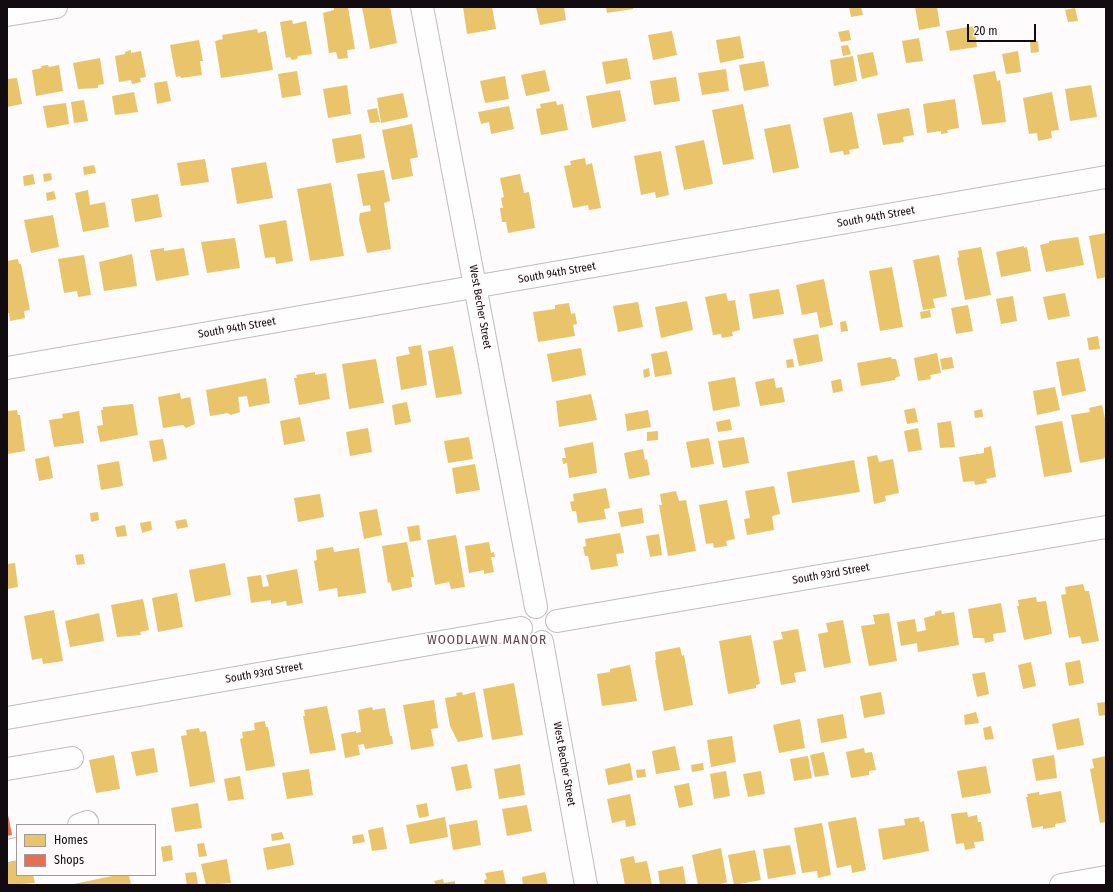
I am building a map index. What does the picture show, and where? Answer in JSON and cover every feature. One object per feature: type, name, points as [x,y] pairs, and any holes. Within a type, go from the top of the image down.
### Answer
[{"type":"street","points":[[7,16],[56,7]]},
{"type":"street","name":"West Becher Street","points":[[422,7],[536,607]]},
{"type":"street","name":"South 94th Street","points":[[7,368],[1106,178]]},
{"type":"street","name":"South 93rd Street","points":[[557,621],[1106,527]]},
{"type":"street","points":[[536,607],[546,608],[552,611],[557,621],[555,634],[551,638],[542,642],[529,640],[521,628],[522,619],[525,613],[536,607]]},
{"type":"street","name":"South 93rd Street","points":[[7,718],[521,628]]},
{"type":"street","name":"West Becher Street","points":[[542,642],[586,885]]},
{"type":"street","points":[[7,769],[72,758]]},
{"type":"street","points":[[1061,885],[1106,877]]},
{"type":"building: Homes","points":[[334,7],[348,7],[355,49],[347,50],[348,58],[338,59],[336,52],[329,53],[323,13],[334,10]]},
{"type":"building: Homes","points":[[362,7],[390,7],[397,43],[370,49]]},
{"type":"building: Homes","points":[[463,7],[492,7],[496,29],[467,34]]},
{"type":"building: Homes","points":[[536,7],[564,7],[566,20],[540,25]]},
{"type":"building: Homes","points":[[606,7],[633,7],[633,9],[607,13]]},
{"type":"building: Homes","points":[[849,7],[861,7],[863,15],[851,17]]},
{"type":"building: Homes","points":[[915,7],[937,7],[940,26],[919,30]]},
{"type":"building: Homes","points":[[1075,8],[1078,21],[1068,22],[1065,10]]},
{"type":"building: Homes","points":[[292,20],[293,24],[306,21],[312,54],[298,56],[297,59],[292,60],[290,57],[286,58],[280,22]]},
{"type":"building: Homes","points":[[974,26],[977,47],[950,51],[946,31]]},
{"type":"building: Homes","points":[[257,29],[258,33],[266,31],[273,70],[221,78],[215,41],[223,39],[222,35]]},
{"type":"building: Homes","points":[[849,30],[851,40],[841,42],[838,32]]},
{"type":"building: Homes","points":[[672,31],[677,55],[653,60],[648,35]]},
{"type":"building: Homes","points":[[740,36],[744,58],[720,63],[716,40]]},
{"type":"building: Homes","points":[[919,38],[923,61],[906,63],[902,41]]},
{"type":"building: Homes","points":[[199,40],[203,61],[200,61],[202,75],[181,78],[180,76],[176,77],[170,45]]},
{"type":"building: Homes","points":[[1038,41],[1039,52],[1031,53],[1030,42]]},
{"type":"building: Homes","points":[[848,45],[851,54],[843,56],[841,46]]},
{"type":"building: Homes","points":[[131,50],[131,53],[141,51],[146,77],[140,78],[141,82],[132,84],[131,80],[119,82],[115,56],[125,54],[125,52]]},
{"type":"building: Homes","points":[[1018,51],[1021,72],[1006,74],[1002,54]]},
{"type":"building: Homes","points":[[873,52],[878,75],[862,79],[857,55]]},
{"type":"building: Homes","points":[[853,56],[857,81],[834,86],[830,60]]},
{"type":"building: Homes","points":[[100,58],[104,84],[98,85],[98,88],[78,89],[73,63]]},
{"type":"building: Homes","points":[[627,58],[631,79],[606,84],[602,62]]},
{"type":"building: Homes","points":[[764,61],[769,86],[744,91],[739,65]]},
{"type":"building: Homes","points":[[48,65],[49,67],[59,65],[63,91],[36,96],[32,70]]},
{"type":"building: Homes","points":[[726,69],[729,91],[702,95],[698,73]]},
{"type":"building: Homes","points":[[545,70],[550,91],[526,96],[521,75]]},
{"type":"building: Homes","points":[[297,71],[301,95],[282,98],[278,74]]},
{"type":"building: Homes","points":[[995,71],[997,81],[1000,80],[1006,122],[982,125],[973,75]]},
{"type":"building: Homes","points":[[505,76],[509,99],[485,103],[480,81]]},
{"type":"building: Homes","points":[[676,77],[680,101],[654,105],[650,81]]},
{"type":"building: Homes","points":[[17,78],[22,104],[7,107],[7,79]]},
{"type":"building: Homes","points":[[167,81],[171,101],[157,104],[154,83]]},
{"type":"building: Homes","points":[[347,85],[351,114],[328,118],[323,89]]},
{"type":"building: Homes","points":[[1091,85],[1097,117],[1070,121],[1065,89]]},
{"type":"building: Homes","points":[[620,90],[626,121],[592,128],[586,96]]},
{"type":"building: Homes","points":[[134,92],[138,112],[115,115],[112,96]]},
{"type":"building: Homes","points":[[1052,92],[1059,130],[1051,131],[1052,138],[1038,141],[1037,133],[1029,134],[1023,98]]},
{"type":"building: Homes","points":[[403,93],[408,117],[381,123],[377,98]]},
{"type":"building: Homes","points":[[955,99],[959,128],[947,130],[948,133],[941,134],[941,131],[927,133],[923,104]]},
{"type":"building: Homes","points":[[84,100],[88,121],[74,123],[71,102]]},
{"type":"building: Homes","points":[[556,101],[557,105],[563,104],[568,130],[541,135],[536,109],[541,108],[540,104]]},
{"type":"building: Homes","points":[[66,103],[69,124],[47,128],[43,106]]},
{"type":"building: Homes","points":[[743,104],[754,159],[723,165],[712,110]]},
{"type":"building: Homes","points":[[509,106],[514,129],[491,134],[489,122],[481,124],[478,112]]},
{"type":"building: Homes","points":[[377,108],[380,122],[370,123],[367,110]]},
{"type":"building: Homes","points":[[909,108],[914,135],[903,137],[904,142],[883,145],[877,114]]},
{"type":"building: Homes","points":[[852,112],[859,148],[849,150],[850,154],[844,155],[843,151],[830,153],[823,118]]},
{"type":"building: Homes","points":[[412,124],[418,157],[410,159],[413,176],[392,180],[382,130]]},
{"type":"building: Homes","points":[[790,124],[799,168],[773,173],[764,129]]},
{"type":"building: Homes","points":[[361,134],[365,158],[336,163],[332,139]]},
{"type":"building: Homes","points":[[704,140],[713,184],[684,190],[675,146]]},
{"type":"building: Homes","points":[[661,151],[669,195],[656,198],[655,192],[641,195],[634,156]]},
{"type":"building: Homes","points":[[585,158],[586,165],[592,163],[601,208],[589,210],[588,205],[573,208],[564,166],[571,165],[570,161]]},
{"type":"building: Homes","points":[[205,159],[209,182],[181,186],[177,163]]},
{"type":"building: Homes","points":[[266,162],[273,198],[237,204],[231,168]]},
{"type":"building: Homes","points":[[94,165],[96,173],[84,175],[83,167]]},
{"type":"building: Homes","points":[[384,170],[390,201],[384,203],[391,249],[367,253],[359,220],[360,213],[371,211],[370,205],[363,206],[357,174]]},
{"type":"building: Homes","points":[[51,173],[52,180],[44,182],[43,174]]},
{"type":"building: Homes","points":[[33,174],[35,184],[24,186],[23,176]]},
{"type":"building: Homes","points":[[520,174],[524,193],[529,192],[535,228],[508,233],[506,222],[502,222],[500,208],[503,208],[501,198],[504,197],[500,178]]},
{"type":"building: Homes","points":[[331,183],[344,256],[310,261],[297,189]]},
{"type":"building: Homes","points":[[88,190],[90,205],[105,202],[109,227],[83,232],[75,193]]},
{"type":"building: Homes","points":[[54,191],[56,199],[47,201],[46,193]]},
{"type":"building: Homes","points":[[158,194],[162,217],[135,222],[131,199]]},
{"type":"building: Homes","points":[[53,215],[59,247],[31,253],[24,220]]},
{"type":"building: Homes","points":[[286,220],[293,261],[276,264],[275,257],[265,258],[259,225]]},
{"type":"building: Homes","points":[[1106,233],[1106,277],[1097,279],[1089,236]]},
{"type":"building: Homes","points":[[1078,237],[1084,265],[1046,272],[1040,245],[1049,243],[1049,241]]},
{"type":"building: Homes","points":[[235,238],[240,268],[207,273],[201,242]]},
{"type":"building: Homes","points":[[1024,246],[1024,248],[1027,247],[1031,271],[1001,277],[996,252]]},
{"type":"building: Homes","points":[[981,247],[991,295],[965,300],[957,258],[959,257],[958,251]]},
{"type":"building: Homes","points":[[164,248],[164,251],[184,248],[189,275],[156,281],[150,250]]},
{"type":"building: Homes","points":[[132,254],[137,286],[104,291],[99,262]]},
{"type":"building: Homes","points":[[84,255],[91,295],[78,297],[77,291],[64,293],[58,259]]},
{"type":"building: Homes","points":[[939,255],[947,296],[933,299],[935,308],[923,310],[913,260]]},
{"type":"building: Homes","points":[[18,259],[19,264],[21,264],[30,310],[24,311],[25,318],[10,321],[9,313],[7,313],[7,261]]},
{"type":"building: Homes","points":[[892,267],[903,327],[880,331],[869,271]]},
{"type":"building: Homes","points":[[824,279],[833,325],[820,328],[817,312],[802,315],[796,285]]},
{"type":"building: Homes","points":[[779,289],[784,314],[753,319],[749,294]]},
{"type":"building: Homes","points":[[726,293],[728,301],[735,300],[740,330],[732,332],[733,336],[722,338],[721,334],[713,335],[705,297]]},
{"type":"building: Homes","points":[[1065,293],[1070,316],[1048,320],[1043,297]]},
{"type":"building: Homes","points":[[1013,296],[1017,321],[1001,324],[996,299]]},
{"type":"building: Homes","points":[[687,301],[693,330],[661,338],[655,307]]},
{"type":"building: Homes","points":[[638,302],[643,327],[618,332],[613,306]]},
{"type":"building: Homes","points":[[569,303],[571,314],[575,313],[577,324],[573,325],[575,336],[538,342],[533,312],[555,309],[555,305]]},
{"type":"building: Homes","points":[[968,305],[973,331],[956,334],[951,308]]},
{"type":"building: Homes","points":[[930,310],[931,317],[921,319],[920,312]]},
{"type":"building: Homes","points":[[846,321],[848,331],[841,332],[840,322]]},
{"type":"building: Homes","points":[[818,334],[823,361],[799,366],[793,339]]},
{"type":"building: Homes","points":[[1098,336],[1100,349],[1089,350],[1087,338]]},
{"type":"building: Homes","points":[[421,345],[427,385],[401,390],[396,357],[410,354],[408,347]]},
{"type":"building: Homes","points":[[453,346],[462,394],[436,398],[428,351]]},
{"type":"building: Homes","points":[[581,348],[586,375],[552,382],[547,354]]},
{"type":"building: Homes","points":[[667,351],[672,374],[655,377],[651,354]]},
{"type":"building: Homes","points":[[937,353],[941,373],[930,375],[931,379],[918,381],[914,358]]},
{"type":"building: Homes","points":[[891,357],[892,359],[896,359],[900,376],[895,378],[895,380],[861,386],[857,363]]},
{"type":"building: Homes","points":[[952,357],[954,368],[942,370],[940,359]]},
{"type":"building: Homes","points":[[1079,358],[1086,391],[1062,396],[1056,362]]},
{"type":"building: Homes","points":[[376,359],[384,403],[349,409],[342,364]]},
{"type":"building: Homes","points":[[793,359],[794,367],[787,368],[786,360]]},
{"type":"building: Homes","points":[[649,368],[650,376],[644,378],[643,370]]},
{"type":"building: Homes","points":[[315,372],[315,375],[326,373],[330,399],[299,405],[294,378],[297,378],[296,375]]},
{"type":"building: Homes","points":[[735,377],[740,406],[713,411],[708,382]]},
{"type":"building: Homes","points":[[266,378],[270,403],[249,407],[247,396],[238,397],[240,412],[231,415],[228,413],[210,416],[206,390]]},
{"type":"building: Homes","points":[[774,378],[776,388],[782,387],[785,402],[760,406],[755,382]]},
{"type":"building: Homes","points":[[841,379],[843,391],[833,393],[831,381]]},
{"type":"building: Homes","points":[[1055,387],[1060,410],[1037,415],[1033,391]]},
{"type":"building: Homes","points":[[180,393],[181,399],[190,397],[195,424],[186,428],[183,425],[163,428],[158,397]]},
{"type":"building: Homes","points":[[591,394],[597,420],[559,427],[556,401]]},
{"type":"building: Homes","points":[[407,402],[411,422],[395,425],[392,405]]},
{"type":"building: Homes","points":[[133,404],[138,435],[100,442],[97,426],[103,425],[101,410],[103,410],[103,407]]},
{"type":"building: Homes","points":[[1102,405],[1106,423],[1106,458],[1080,463],[1071,415],[1090,412],[1089,408]]},
{"type":"building: Homes","points":[[915,408],[918,422],[907,424],[904,410]]},
{"type":"building: Homes","points":[[982,409],[983,417],[975,418],[974,411]]},
{"type":"building: Homes","points":[[17,410],[18,415],[20,415],[25,451],[7,454],[7,411]]},
{"type":"building: Homes","points":[[648,410],[651,427],[627,431],[625,414]]},
{"type":"building: Homes","points":[[79,411],[84,443],[54,447],[49,420],[63,418],[62,414]]},
{"type":"building: Homes","points":[[300,417],[305,441],[284,445],[280,421]]},
{"type":"building: Homes","points":[[730,419],[732,430],[718,432],[716,422]]},
{"type":"building: Homes","points":[[951,421],[955,447],[940,448],[937,423]]},
{"type":"building: Homes","points":[[1062,421],[1072,472],[1044,477],[1035,426]]},
{"type":"building: Homes","points":[[368,428],[372,452],[350,456],[346,432]]},
{"type":"building: Homes","points":[[918,428],[922,450],[908,452],[904,431]]},
{"type":"building: Homes","points":[[658,431],[658,440],[647,441],[647,432]]},
{"type":"building: Homes","points":[[469,437],[473,459],[448,463],[444,441]]},
{"type":"building: Homes","points":[[744,437],[749,463],[723,468],[718,441]]},
{"type":"building: Homes","points":[[709,438],[714,464],[691,468],[686,442]]},
{"type":"building: Homes","points":[[163,439],[167,459],[153,462],[149,441]]},
{"type":"building: Homes","points":[[593,442],[597,473],[569,478],[567,463],[563,464],[562,458],[566,458],[564,448]]},
{"type":"building: Homes","points":[[991,446],[996,477],[986,479],[987,483],[975,485],[974,481],[963,482],[959,457],[984,453],[984,448]]},
{"type":"building: Homes","points":[[643,449],[645,460],[647,459],[650,475],[629,479],[624,453]]},
{"type":"building: Homes","points":[[877,455],[879,462],[893,459],[899,493],[885,496],[886,501],[874,504],[867,457]]},
{"type":"building: Homes","points":[[49,456],[53,478],[39,481],[35,459]]},
{"type":"building: Homes","points":[[854,460],[860,492],[792,503],[787,472]]},
{"type":"building: Homes","points":[[119,461],[123,486],[101,490],[97,465]]},
{"type":"building: Homes","points":[[475,464],[480,490],[456,494],[452,468]]},
{"type":"building: Homes","points":[[774,486],[780,514],[772,516],[774,530],[747,535],[744,519],[750,518],[745,491]]},
{"type":"building: Homes","points":[[606,488],[610,508],[604,509],[606,519],[578,523],[576,511],[572,511],[570,502],[574,501],[573,494]]},
{"type":"building: Homes","points":[[676,491],[679,501],[686,500],[696,551],[668,556],[659,505],[662,505],[660,494]]},
{"type":"building: Homes","points":[[320,494],[324,517],[298,522],[294,498]]},
{"type":"building: Homes","points":[[727,500],[735,539],[726,541],[727,546],[714,548],[713,543],[706,544],[699,505]]},
{"type":"building: Homes","points":[[642,508],[644,523],[621,527],[618,512]]},
{"type":"building: Homes","points":[[377,509],[382,535],[364,539],[359,512]]},
{"type":"building: Homes","points":[[98,512],[99,520],[91,522],[90,513]]},
{"type":"building: Homes","points":[[186,519],[188,527],[177,529],[175,521]]},
{"type":"building: Homes","points":[[151,521],[152,530],[142,533],[140,523]]},
{"type":"building: Homes","points":[[125,525],[127,536],[117,537],[115,527]]},
{"type":"building: Homes","points":[[419,525],[421,540],[410,542],[407,527]]},
{"type":"building: Homes","points":[[620,533],[624,553],[616,554],[618,566],[591,570],[588,556],[585,556],[583,547],[586,546],[585,539]]},
{"type":"building: Homes","points":[[659,534],[662,555],[650,557],[646,536]]},
{"type":"building: Homes","points":[[456,535],[465,587],[451,589],[449,582],[435,585],[427,540]]},
{"type":"building: Homes","points":[[407,542],[414,577],[411,577],[412,587],[392,591],[390,582],[388,583],[382,546]]},
{"type":"building: Homes","points":[[489,542],[491,553],[494,552],[495,557],[491,557],[494,572],[484,574],[484,570],[469,573],[465,546]]},
{"type":"building: Homes","points":[[333,547],[334,552],[359,548],[366,593],[338,597],[337,588],[319,591],[314,561],[317,560],[316,550]]},
{"type":"building: Homes","points":[[83,554],[85,564],[77,565],[75,555]]},
{"type":"building: Homes","points":[[15,563],[18,587],[7,589],[7,564]]},
{"type":"building: Homes","points":[[225,563],[231,595],[195,602],[189,570]]},
{"type":"building: Homes","points":[[297,569],[303,603],[287,606],[286,601],[271,604],[271,600],[251,603],[247,577],[261,575],[263,587],[269,586],[266,575]]},
{"type":"building: Homes","points":[[1083,584],[1085,591],[1089,591],[1099,641],[1082,644],[1080,636],[1069,638],[1061,595],[1066,594],[1065,587]]},
{"type":"building: Homes","points":[[177,593],[183,627],[158,632],[152,598]]},
{"type":"building: Homes","points":[[1036,597],[1037,602],[1046,601],[1052,634],[1024,640],[1017,606],[1019,606],[1018,600]]},
{"type":"building: Homes","points":[[143,599],[149,630],[140,632],[141,635],[117,637],[111,605]]},
{"type":"building: Homes","points":[[1001,603],[1006,632],[993,634],[994,641],[985,643],[984,638],[973,638],[968,609]]},
{"type":"building: Homes","points":[[54,610],[63,661],[43,664],[42,658],[32,660],[24,616]]},
{"type":"building: Homes","points":[[941,610],[942,614],[954,612],[959,645],[918,652],[917,643],[901,646],[897,622],[915,619],[917,632],[926,630],[924,618],[935,615],[935,612]]},
{"type":"building: Homes","points":[[99,613],[104,641],[70,647],[65,621]]},
{"type":"building: Homes","points":[[889,613],[897,661],[869,666],[861,626],[875,624],[873,615]]},
{"type":"building: Homes","points":[[843,620],[851,663],[824,668],[818,634],[828,632],[826,623]]},
{"type":"building: Homes","points":[[798,629],[806,671],[794,673],[796,682],[781,685],[773,641],[783,639],[781,632]]},
{"type":"building: Homes","points":[[751,635],[760,684],[756,685],[756,688],[728,694],[719,641]]},
{"type":"building: Homes","points":[[680,647],[682,656],[684,655],[693,705],[664,711],[655,660],[655,652]]},
{"type":"building: Homes","points":[[1080,660],[1084,683],[1069,686],[1065,663]]},
{"type":"building: Homes","points":[[1031,662],[1036,686],[1023,689],[1018,665]]},
{"type":"building: Homes","points":[[630,665],[637,701],[602,706],[597,674],[610,672],[610,669]]},
{"type":"building: Homes","points":[[985,672],[989,694],[977,697],[972,674]]},
{"type":"building: Homes","points":[[514,683],[523,735],[492,740],[483,689]]},
{"type":"building: Homes","points":[[462,692],[463,695],[475,692],[483,737],[458,742],[450,726],[445,698],[457,696],[456,693]]},
{"type":"building: Homes","points":[[881,692],[885,714],[864,718],[860,696]]},
{"type":"building: Homes","points":[[434,700],[438,728],[431,729],[434,746],[411,750],[403,705]]},
{"type":"building: Homes","points":[[1106,702],[1106,715],[1099,716],[1097,703]]},
{"type":"building: Homes","points":[[327,706],[336,750],[310,754],[303,716],[305,716],[304,710]]},
{"type":"building: Homes","points":[[372,707],[373,710],[385,708],[393,744],[365,749],[364,744],[358,745],[360,755],[345,758],[341,734],[356,731],[356,733],[361,732],[358,710]]},
{"type":"building: Homes","points":[[976,712],[979,723],[965,725],[964,715]]},
{"type":"building: Homes","points":[[843,714],[847,738],[821,743],[817,719]]},
{"type":"building: Homes","points":[[1079,718],[1084,745],[1057,750],[1052,724]]},
{"type":"building: Homes","points":[[800,719],[805,748],[779,753],[773,725]]},
{"type":"building: Homes","points":[[265,721],[266,727],[268,727],[275,766],[246,771],[240,739],[243,738],[242,732],[255,730],[254,723]]},
{"type":"building: Homes","points":[[991,726],[994,739],[985,740],[983,728]]},
{"type":"building: Homes","points":[[199,728],[200,732],[206,731],[215,782],[190,787],[181,736],[187,735],[186,730]]},
{"type":"building: Homes","points":[[732,736],[736,762],[711,767],[707,740]]},
{"type":"building: Homes","points":[[675,746],[680,770],[656,774],[652,751]]},
{"type":"building: Homes","points":[[154,748],[158,772],[136,776],[131,752]]},
{"type":"building: Homes","points":[[864,748],[865,753],[872,752],[876,770],[869,771],[869,775],[851,778],[846,752]]},
{"type":"building: Homes","points":[[824,752],[829,775],[815,777],[810,755]]},
{"type":"building: Homes","points":[[114,755],[120,789],[96,793],[89,760]]},
{"type":"building: Homes","points":[[1054,755],[1057,778],[1036,781],[1032,759]]},
{"type":"building: Homes","points":[[808,756],[812,778],[794,781],[790,759]]},
{"type":"building: Homes","points":[[1106,756],[1106,822],[1100,823],[1090,769],[1094,768],[1092,759]]},
{"type":"building: Homes","points":[[630,763],[633,780],[608,785],[605,769]]},
{"type":"building: Homes","points":[[703,763],[704,770],[692,772],[691,765]]},
{"type":"building: Homes","points":[[467,764],[472,788],[456,791],[451,767]]},
{"type":"building: Homes","points":[[520,764],[525,795],[499,799],[494,769]]},
{"type":"building: Homes","points":[[986,766],[991,793],[962,798],[957,771]]},
{"type":"building: Homes","points":[[309,769],[313,795],[287,799],[282,773]]},
{"type":"building: Homes","points":[[645,769],[646,777],[637,778],[636,770]]},
{"type":"building: Homes","points":[[726,771],[730,796],[714,799],[710,774]]},
{"type":"building: Homes","points":[[761,771],[765,794],[748,797],[743,774]]},
{"type":"building: Homes","points":[[240,776],[244,799],[228,801],[224,779]]},
{"type":"building: Homes","points":[[689,783],[693,805],[679,808],[674,786]]},
{"type":"building: Homes","points":[[1061,791],[1066,822],[1055,824],[1055,827],[1043,829],[1043,826],[1032,828],[1026,797],[1028,797],[1027,794],[1039,792],[1039,795]]},
{"type":"building: Homes","points":[[630,794],[636,825],[626,827],[625,820],[612,823],[607,799]]},
{"type":"building: Homes","points":[[198,803],[202,828],[175,832],[171,808]]},
{"type":"building: Homes","points":[[427,803],[429,816],[419,818],[416,805]]},
{"type":"building: Homes","points":[[527,805],[532,831],[507,836],[502,809]]},
{"type":"building: Homes","points":[[967,812],[968,817],[977,815],[978,822],[981,822],[984,841],[974,842],[975,848],[965,850],[964,843],[956,844],[951,814]]},
{"type":"building: Homes","points":[[445,817],[448,837],[410,844],[406,825]]},
{"type":"building: Homes","points":[[856,817],[866,870],[852,873],[851,865],[837,868],[828,822]]},
{"type":"building: Homes","points":[[919,817],[920,822],[924,821],[929,851],[883,860],[878,829],[905,825],[904,819]]},
{"type":"building: Homes","points":[[477,820],[481,845],[453,850],[449,825]]},
{"type":"building: Homes","points":[[822,823],[831,875],[818,878],[817,871],[802,873],[794,828]]},
{"type":"building: Homes","points":[[383,827],[387,849],[372,851],[368,830]]},
{"type":"building: Homes","points":[[282,832],[284,839],[272,841],[271,834]]},
{"type":"building: Homes","points":[[363,834],[365,842],[353,844],[352,836]]},
{"type":"building: Homes","points":[[204,843],[207,856],[199,857],[197,844]]},
{"type":"building: Homes","points":[[290,843],[294,865],[267,870],[263,848]]},
{"type":"building: Homes","points":[[171,845],[173,860],[163,862],[161,847]]},
{"type":"building: Homes","points":[[790,845],[796,874],[768,879],[763,849]]},
{"type":"building: Homes","points":[[721,848],[727,882],[718,885],[698,885],[692,855]]},
{"type":"building: Homes","points":[[755,850],[761,880],[734,885],[728,855]]},
{"type":"building: Homes","points":[[634,856],[635,863],[647,861],[652,885],[625,885],[620,859]]},
{"type":"building: Homes","points":[[227,859],[231,883],[206,885],[201,864]]},
{"type":"building: Homes","points":[[16,861],[16,876],[33,876],[35,883],[7,885],[7,863]]},
{"type":"building: Homes","points":[[683,866],[686,885],[660,885],[658,871]]},
{"type":"building: Homes","points":[[503,870],[506,885],[485,885],[484,880],[487,879],[485,873]]},
{"type":"building: Homes","points":[[196,872],[198,885],[187,885],[185,873]]},
{"type":"building: Homes","points":[[545,872],[548,885],[523,885],[522,877]]},
{"type":"building: Homes","points":[[112,876],[129,876],[131,885],[69,885]]},
{"type":"building: Homes","points":[[443,879],[444,883],[455,881],[455,885],[436,885],[434,881]]},
{"type":"building: Shops","points":[[7,810],[12,835],[7,836]]},
{"type":"district","name":"WOODLAWN MANOR","points":[[487,640]]}]
